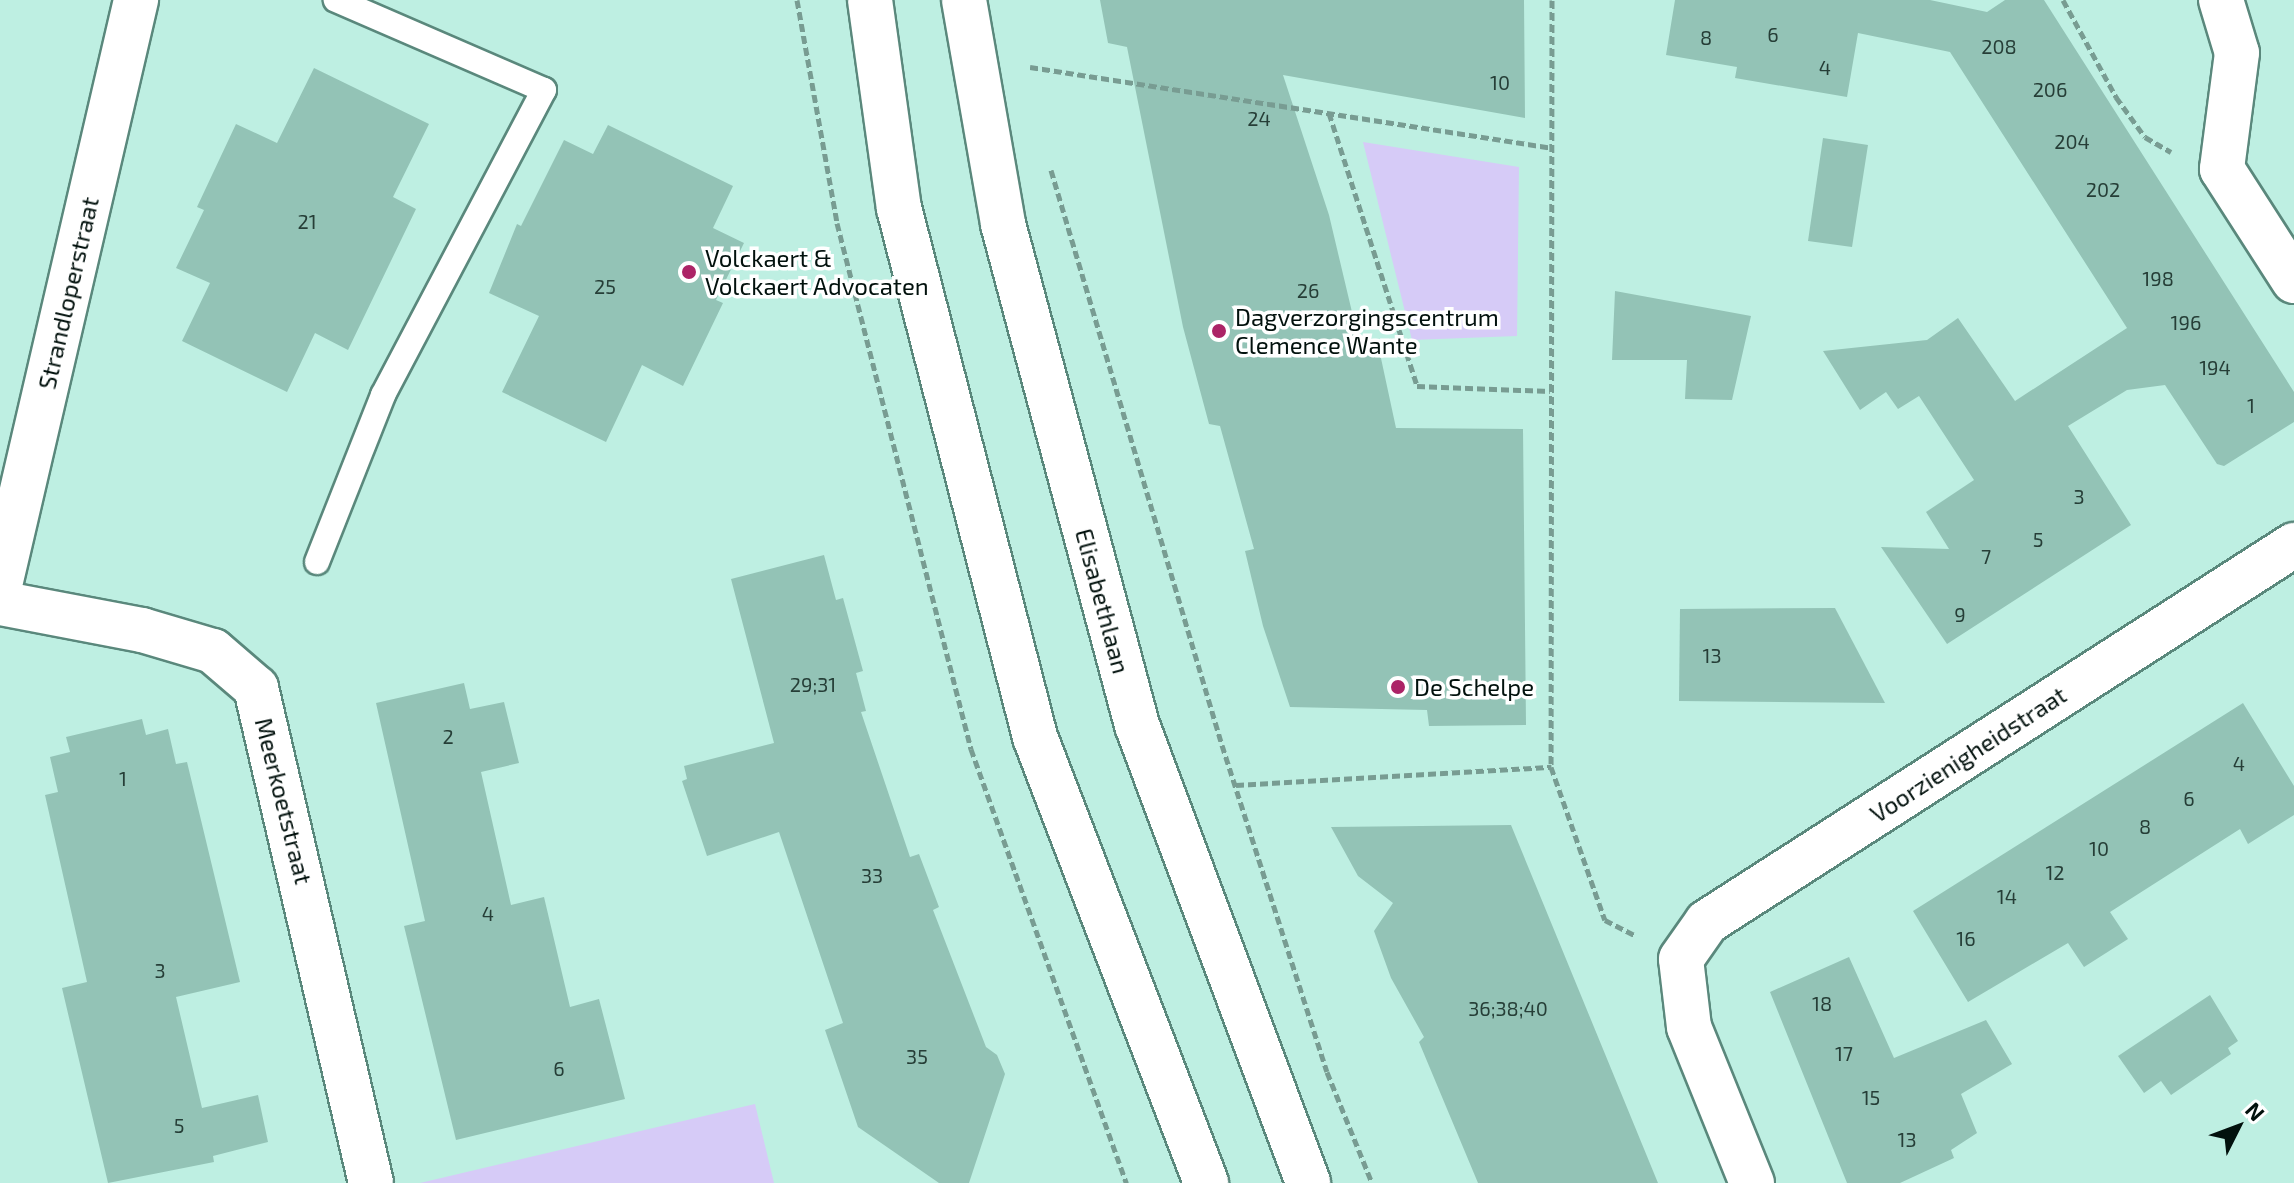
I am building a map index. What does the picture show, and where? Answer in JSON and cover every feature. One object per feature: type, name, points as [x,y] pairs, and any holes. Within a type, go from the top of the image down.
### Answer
[{"type":"street","name":"Strandloperstraat","points":[[0,585],[136,0]]},
{"type":"street","points":[[870,0],[899,208],[1035,737],[1206,1183]]},
{"type":"street","name":"Elisabethlaan","points":[[964,0],[1003,224],[1137,725],[1308,1183]]},
{"type":"street","points":[[2221,0],[2237,53],[2222,169],[2294,281]]},
{"type":"street","name":"Voorzienigheidstraat","points":[[1683,975],[1707,922],[2294,545]]},
{"type":"street","name":"Meerkoetstraat","points":[[0,603],[142,630],[213,651],[256,688],[371,1183]]},
{"type":"street","points":[[1683,975],[1689,1027],[1752,1183]]},
{"type":"lane","points":[[317,562],[383,395],[544,90],[336,0]]},
{"type":"path","points":[[1552,0],[1551,767],[1605,920],[1683,975]]},
{"type":"path","points":[[2063,0],[2109,85],[2145,137],[2206,173],[2222,169]]},
{"type":"path","points":[[1027,53],[1032,81]]},
{"type":"path","points":[[1030,67],[1553,148]]},
{"type":"path","points":[[1329,113],[1417,386],[1550,391]]},
{"type":"path","points":[[1050,166],[1236,785],[1327,1072],[1372,1183]]},
{"type":"path","points":[[1236,785],[1551,767]]},
{"type":"shaded area","points":[[1363,142],[1519,167],[1517,336],[1412,340]]},
{"type":"shaded area","points":[[755,1104],[774,1183],[420,1183]]},
{"type":"building","points":[[1100,0],[1524,0],[1525,118],[1283,75],[1329,215],[1361,350],[1379,349],[1396,428],[1523,429],[1526,725],[1429,726],[1427,710],[1290,707],[1263,626],[1245,551],[1254,549],[1220,426],[1209,424],[1183,327],[1127,47],[1108,43]]},
{"type":"building","points":[[1675,0],[1930,0],[1987,12],[2005,0],[2044,0],[2294,392],[2294,422],[2224,466],[2217,464],[2165,385],[2127,390],[2068,426],[2131,525],[1947,644],[1881,547],[1949,549],[1926,512],[1974,480],[1919,396],[1898,409],[1886,392],[1860,410],[1823,351],[1927,340],[1958,318],[2015,401],[2127,328],[1950,52],[1858,33],[1847,97],[1735,78],[1737,67],[1666,55]]},
{"type":"building","points":[[314,68],[429,124],[393,197],[416,209],[348,350],[315,333],[287,392],[182,341],[210,283],[176,268],[204,210],[197,207],[236,124],[277,143]]},
{"type":"building","points":[[608,125],[733,186],[713,228],[744,243],[716,300],[723,303],[683,386],[642,365],[606,442],[502,392],[539,316],[489,293],[517,224],[521,226],[564,140],[593,154]]},
{"type":"building","points":[[1823,138],[1868,145],[1852,247],[1808,241]]},
{"type":"building","points":[[1615,291],[1751,316],[1732,400],[1685,399],[1687,360],[1612,360]]},
{"type":"building","points":[[824,555],[836,600],[843,598],[863,671],[856,673],[866,711],[861,712],[910,857],[919,854],[939,907],[933,910],[986,1047],[997,1055],[1005,1074],[969,1183],[939,1183],[858,1127],[825,1030],[843,1023],[779,832],[707,856],[682,781],[687,779],[684,766],[774,743],[731,579]]},
{"type":"building","points":[[1835,608],[1885,703],[1679,701],[1680,609]]},
{"type":"building","points":[[464,683],[470,709],[504,702],[519,763],[481,772],[511,905],[544,897],[570,1007],[599,999],[625,1099],[456,1140],[404,926],[425,921],[376,703]]},
{"type":"building","points":[[2243,703],[2294,786],[2294,815],[2248,844],[2240,829],[2110,912],[2128,939],[2084,967],[2068,943],[1968,1002],[1913,911]]},
{"type":"building","points":[[142,719],[146,735],[168,729],[176,764],[187,762],[240,982],[176,997],[202,1108],[258,1095],[268,1142],[213,1156],[214,1162],[108,1183],[62,988],[87,982],[45,795],[58,792],[50,757],[70,752],[66,737]]},
{"type":"building","points":[[1511,825],[1658,1183],[1478,1183],[1419,1042],[1424,1037],[1391,978],[1374,931],[1393,903],[1358,876],[1331,827]]},
{"type":"building","points":[[1849,957],[1894,1058],[1986,1020],[2012,1064],[1961,1094],[1977,1133],[1951,1150],[1954,1158],[1900,1183],[1847,1183],[1770,992]]},
{"type":"building","points":[[2210,995],[2238,1041],[2228,1048],[2231,1054],[2171,1095],[2161,1081],[2144,1093],[2118,1056]]},
{"type":"place","name":"Volckaert & Volckaert Advocaten","points":[[689,272]]},
{"type":"place","name":"Dagverzorgingscentrum Clemence Wante","points":[[1219,331]]},
{"type":"place","name":"De Schelpe","points":[[1398,687]]}]
